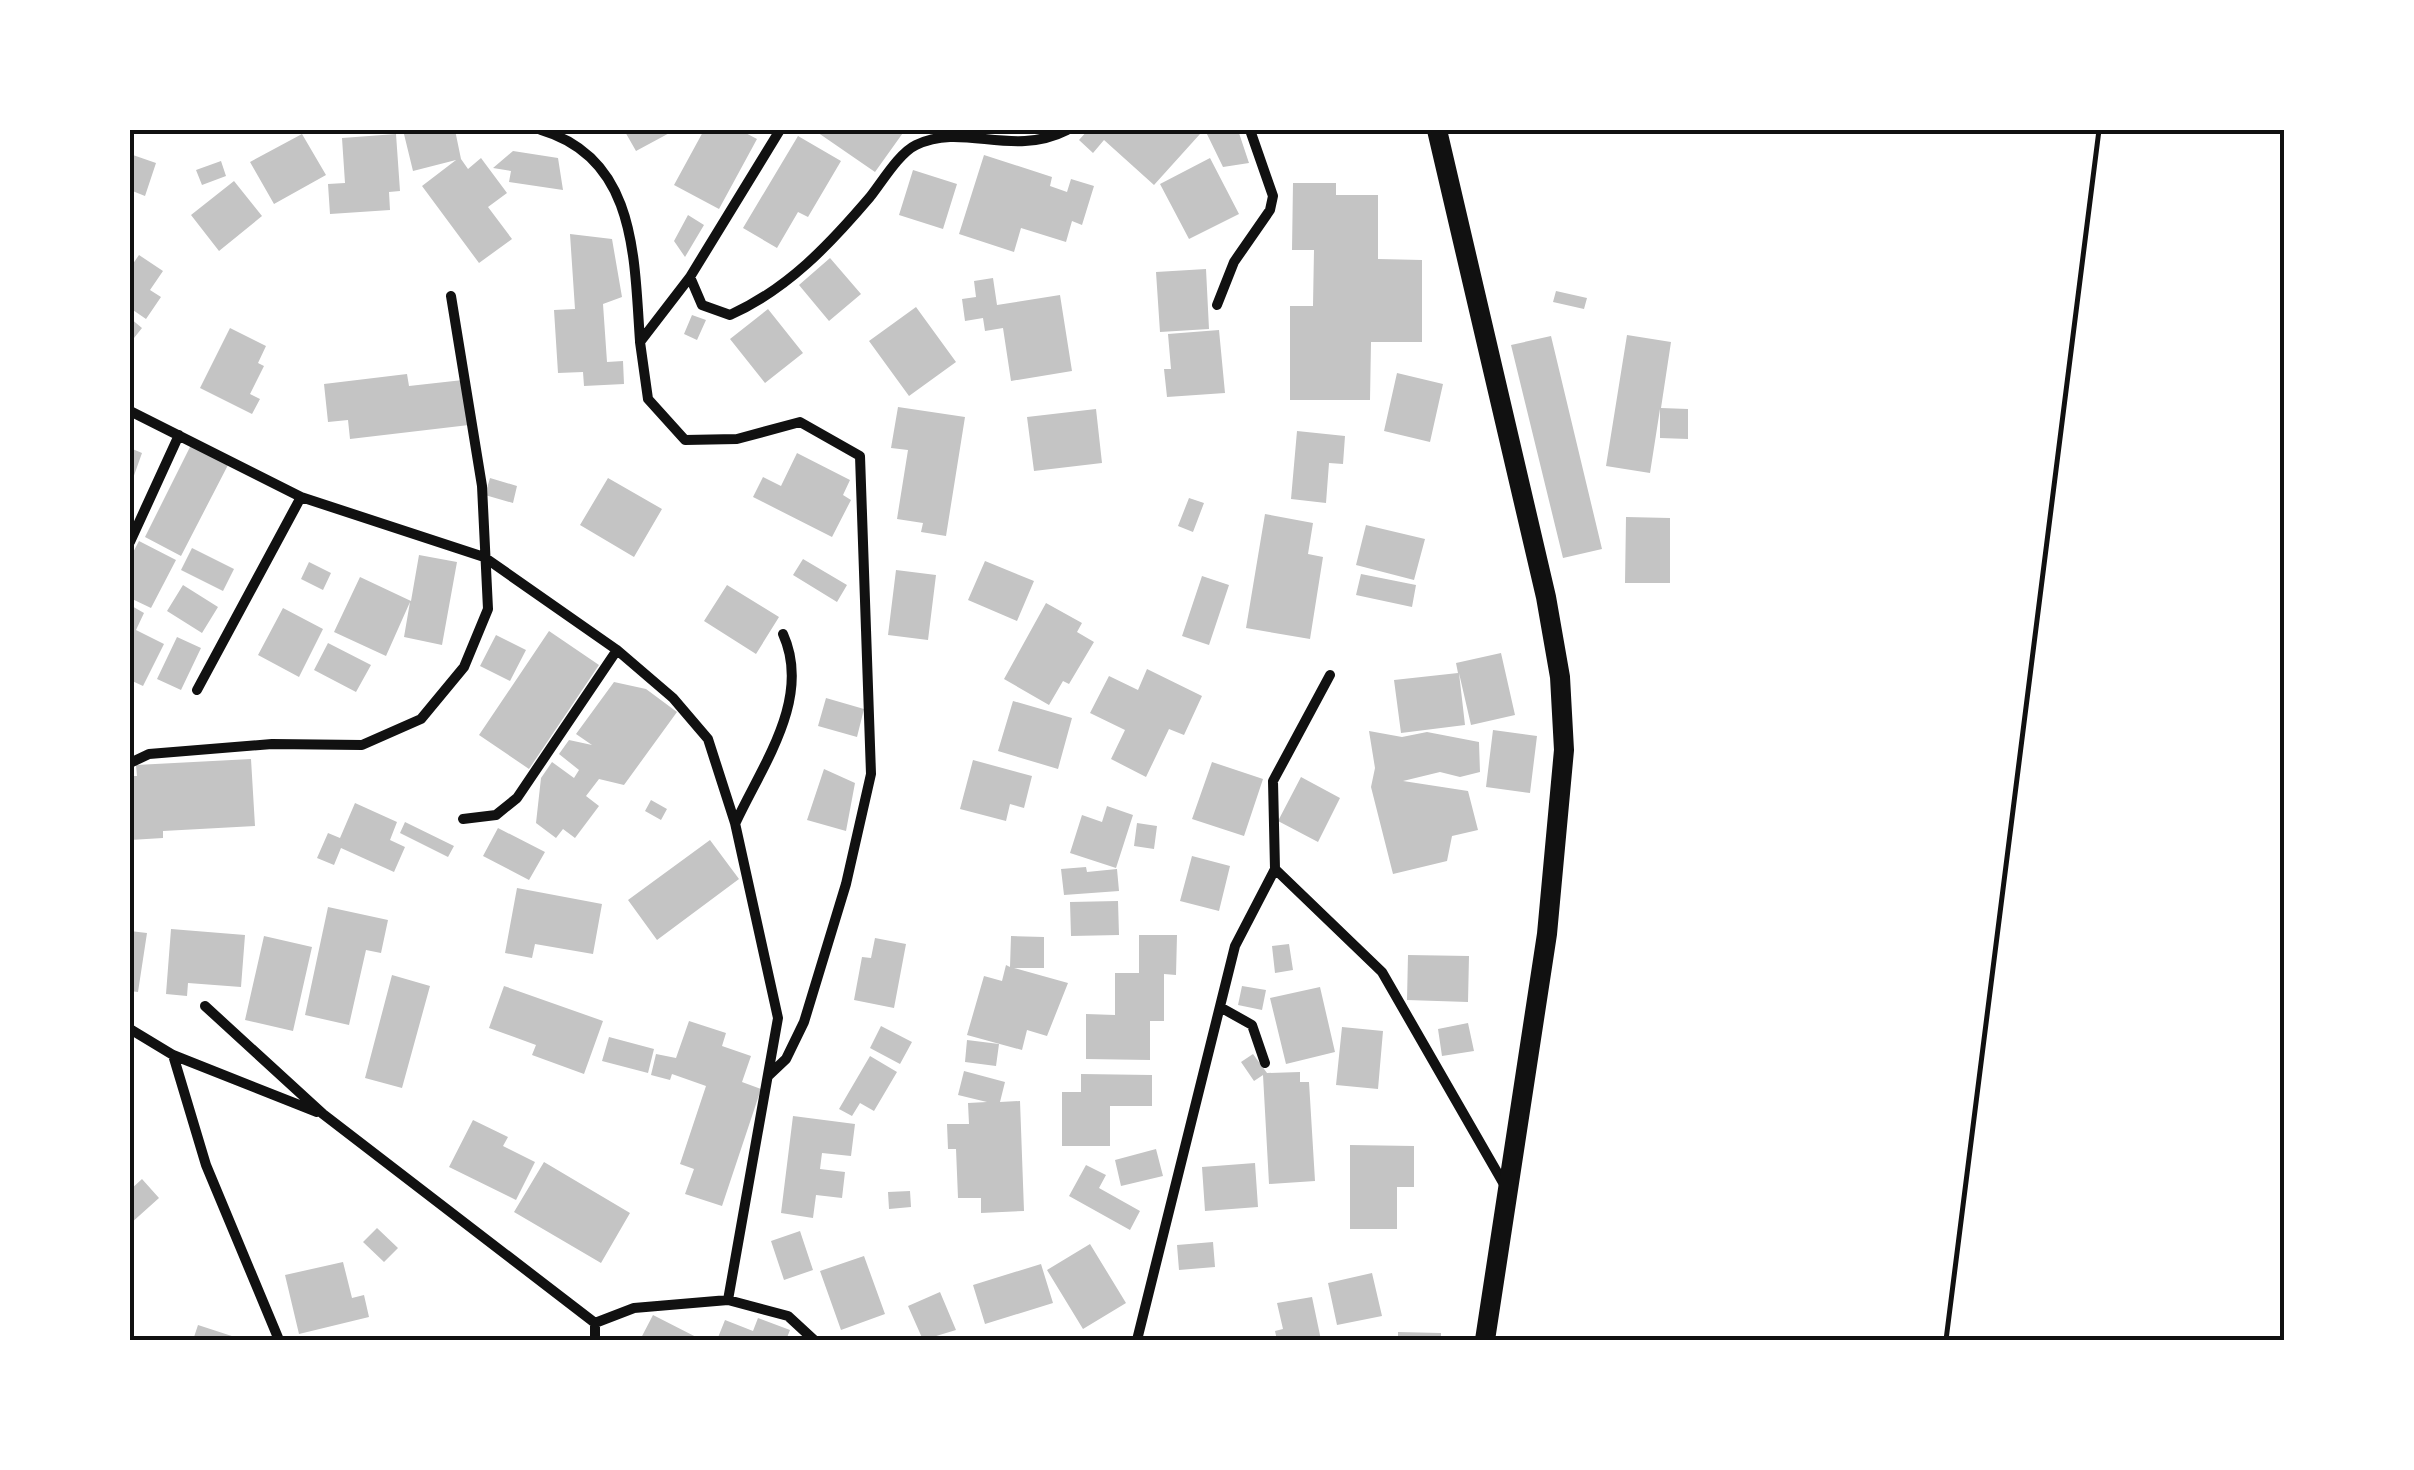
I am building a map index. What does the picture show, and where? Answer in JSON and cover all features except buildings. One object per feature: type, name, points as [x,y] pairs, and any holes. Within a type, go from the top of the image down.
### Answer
[{"type":"main road","points":[[1438,130],[1546,597],[1560,678],[1564,750],[1547,934],[1484,1340]]},
{"type":"street","points":[[541,130],[562,136],[602,164],[632,235],[648,399],[685,440],[737,439],[800,422],[860,456],[871,774],[846,884],[804,1022],[786,1059],[768,1076]]},
{"type":"street","points":[[640,342],[690,276],[780,130]]},
{"type":"street","points":[[690,276],[702,305],[730,315],[784,285],[827,247],[914,145],[951,137],[1038,143],[1067,130]]},
{"type":"street","points":[[1217,306],[1234,262],[1270,210],[1272,196],[1250,130]]},
{"type":"street","points":[[130,763],[149,754],[254,746],[362,745],[421,720],[464,667],[488,609],[482,486],[451,296]]},
{"type":"street","points":[[130,411],[301,496],[484,557],[617,650],[673,698],[708,739],[735,823],[778,1018],[728,1300]]},
{"type":"street","points":[[130,542],[178,435]]},
{"type":"street","points":[[197,690],[301,496]]},
{"type":"street","points":[[735,823],[790,706],[794,660],[783,634]]},
{"type":"street","points":[[463,819],[496,815],[517,798],[617,650]]},
{"type":"street","points":[[1136,1340],[1235,946],[1275,869],[1273,782],[1330,675]]},
{"type":"street","points":[[1275,869],[1382,972],[1508,1191]]},
{"type":"street","points":[[206,1006],[323,1114],[596,1323]]},
{"type":"street","points":[[1220,1007],[1252,1025],[1264,1063]]},
{"type":"street","points":[[130,1029],[173,1055],[323,1114]]},
{"type":"street","points":[[173,1055],[206,1165],[280,1340]]},
{"type":"street","points":[[596,1323],[634,1308],[728,1300],[788,1316],[814,1340]]},
{"type":"street","points":[[595,1340],[596,1323]]},
{"type":"path","points":[[1946,1340],[2099,130]]}]
